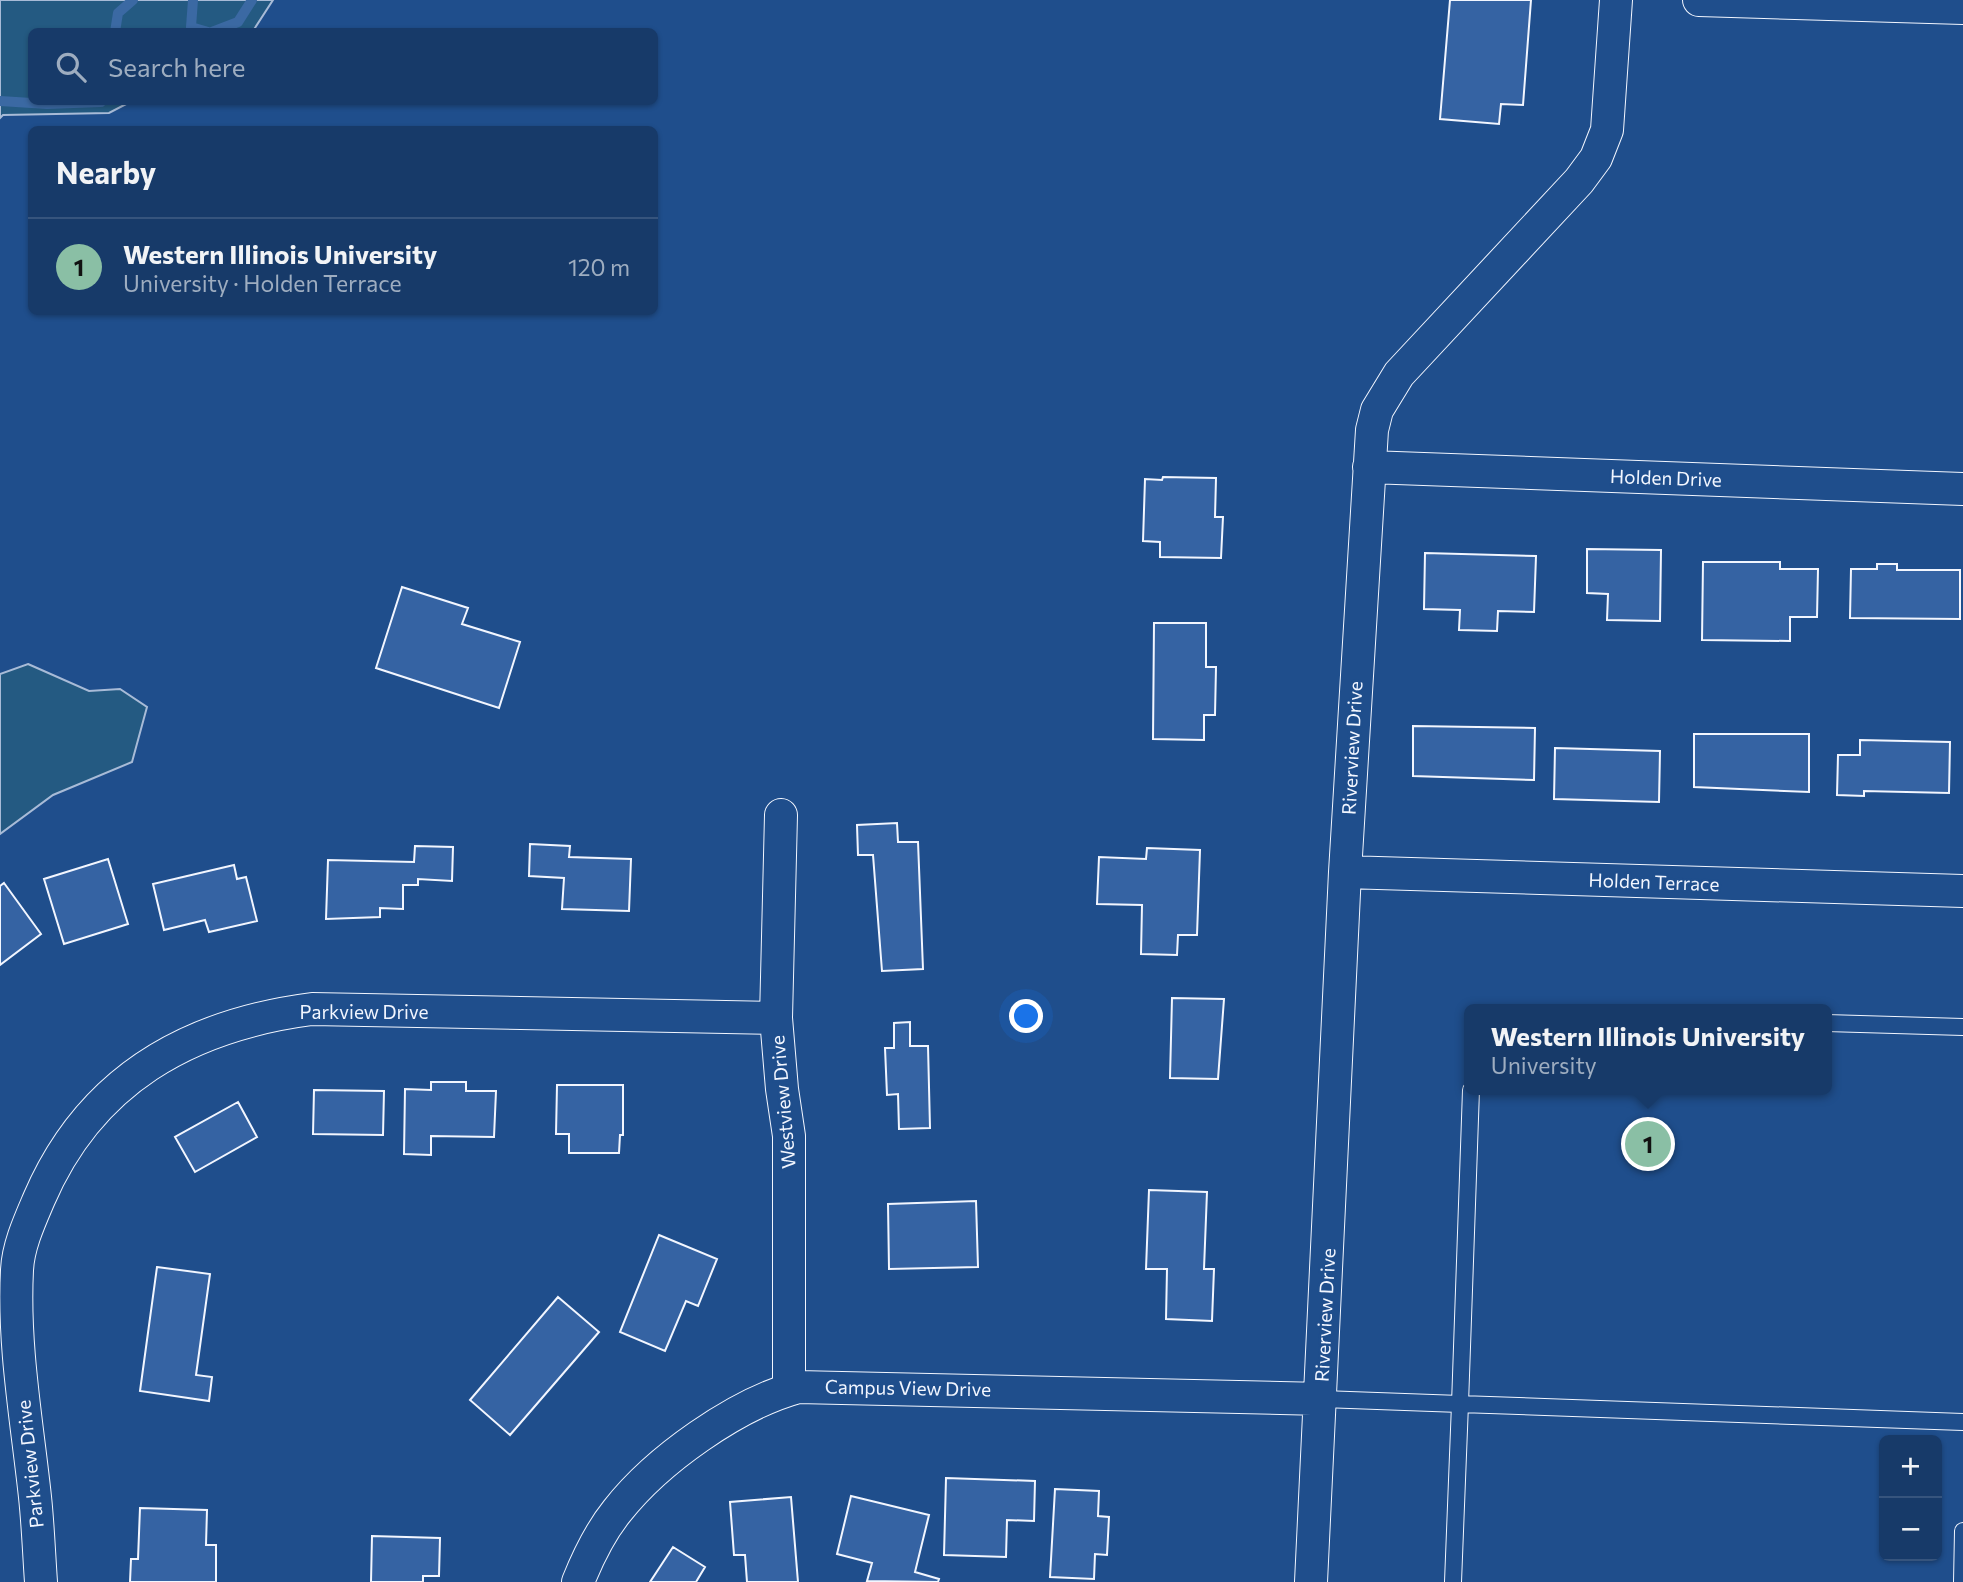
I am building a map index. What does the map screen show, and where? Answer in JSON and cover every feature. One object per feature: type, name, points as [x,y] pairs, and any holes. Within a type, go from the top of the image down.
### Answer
[{"type":"street","name":"Riverview Drive","points":[[1311,1582],[1322,1399],[1345,872],[1372,430],[1387,391],[1579,181],[1596,158],[1607,130],[1616,0]]},
{"type":"street","points":[[1699,0],[1963,8]]},
{"type":"street","name":"Holden Drive","points":[[1369,467],[1963,489]]},
{"type":"street","name":"Westview Drive","points":[[781,815],[776,1018],[789,1136],[789,1389]]},
{"type":"street","name":"Holden Terrace","points":[[1345,872],[1963,891]]},
{"type":"street","name":"Parkview Drive","points":[[41,1582],[35,1497],[25,1422],[16,1267],[29,1222],[54,1169],[72,1139],[103,1103],[138,1072],[177,1046],[220,1027],[266,1015],[312,1009],[776,1018]]},
{"type":"street","name":"Campus View Drive","points":[[578,1582],[600,1534],[618,1509],[658,1470],[749,1406],[789,1389],[824,1385],[1322,1399]]},
{"type":"lane","points":[[1832,1024],[1963,1027]]},
{"type":"lane","points":[[1453,1582],[1471,1095]]},
{"type":"lane","points":[[1322,1399],[1963,1422]]},
{"type":"lane","points":[[1962,1582],[1963,1531]]},
{"type":"shaded area","points":[[0,0],[273,0],[255,28],[28,28],[28,105],[124,105],[109,113],[3,115],[0,118]]},
{"type":"shaded area","points":[[28,664],[89,691],[120,689],[147,707],[132,762],[53,795],[0,834],[0,674]]},
{"type":"building","points":[[1450,0],[1531,0],[1523,105],[1501,104],[1499,124],[1440,119]]},
{"type":"building","points":[[1163,477],[1216,478],[1215,517],[1223,517],[1221,558],[1160,557],[1160,542],[1143,541],[1145,479],[1162,480]]},
{"type":"building","points":[[1587,549],[1661,550],[1660,621],[1607,620],[1608,594],[1587,593]]},
{"type":"building","points":[[1425,553],[1536,556],[1534,612],[1498,611],[1497,631],[1459,630],[1460,610],[1424,609]]},
{"type":"building","points":[[1703,562],[1780,562],[1780,569],[1818,569],[1817,617],[1790,617],[1790,641],[1702,640]]},
{"type":"building","points":[[1877,564],[1897,564],[1897,570],[1960,570],[1960,619],[1850,618],[1851,569],[1877,569]]},
{"type":"building","points":[[402,587],[468,608],[462,624],[520,642],[499,708],[376,668]]},
{"type":"building","points":[[1154,623],[1206,623],[1206,667],[1216,667],[1215,715],[1204,715],[1204,740],[1153,739]]},
{"type":"building","points":[[1413,726],[1535,728],[1534,780],[1413,776]]},
{"type":"building","points":[[1694,734],[1809,734],[1809,792],[1694,787]]},
{"type":"building","points":[[1860,740],[1950,742],[1949,793],[1864,791],[1864,796],[1837,795],[1838,755],[1860,755]]},
{"type":"building","points":[[1555,748],[1660,751],[1659,802],[1554,799]]},
{"type":"building","points":[[897,823],[898,842],[918,842],[923,969],[882,971],[873,855],[858,855],[857,825]]},
{"type":"building","points":[[530,844],[570,846],[569,857],[631,859],[629,911],[562,909],[564,878],[529,876]]},
{"type":"building","points":[[415,846],[453,847],[452,881],[418,879],[418,885],[403,885],[403,909],[380,908],[380,917],[326,919],[328,860],[414,862]]},
{"type":"building","points":[[1147,848],[1200,850],[1197,935],[1178,935],[1177,955],[1141,954],[1142,905],[1097,904],[1099,857],[1146,859]]},
{"type":"building","points":[[108,859],[128,924],[64,944],[44,879]]},
{"type":"building","points":[[234,865],[237,879],[246,877],[257,921],[209,932],[205,920],[164,930],[153,884]]},
{"type":"building","points":[[4,883],[41,934],[0,965],[0,886]]},
{"type":"building","points":[[1172,998],[1224,999],[1218,1079],[1170,1078]]},
{"type":"building","points":[[910,1022],[910,1046],[928,1046],[930,1128],[899,1129],[898,1094],[887,1095],[885,1048],[894,1048],[894,1023]]},
{"type":"building","points":[[431,1082],[466,1082],[466,1091],[496,1091],[494,1137],[431,1136],[431,1155],[404,1154],[405,1089],[431,1090]]},
{"type":"building","points":[[557,1085],[623,1085],[623,1135],[620,1135],[619,1153],[569,1153],[569,1134],[556,1134]]},
{"type":"building","points":[[314,1090],[384,1091],[383,1135],[313,1134]]},
{"type":"building","points":[[238,1102],[257,1137],[195,1172],[175,1137]]},
{"type":"building","points":[[1149,1190],[1207,1192],[1204,1269],[1214,1269],[1212,1321],[1166,1319],[1167,1269],[1146,1269]]},
{"type":"building","points":[[976,1201],[978,1267],[889,1269],[888,1204]]},
{"type":"building","points":[[659,1235],[717,1259],[698,1306],[686,1301],[665,1351],[620,1332]]},
{"type":"building","points":[[157,1267],[210,1274],[196,1375],[212,1377],[209,1401],[140,1391]]},
{"type":"building","points":[[558,1297],[599,1332],[510,1435],[470,1400]]},
{"type":"building","points":[[946,1478],[1035,1481],[1034,1521],[1007,1520],[1006,1557],[944,1555]]},
{"type":"building","points":[[1055,1489],[1099,1491],[1098,1516],[1109,1517],[1107,1555],[1095,1554],[1094,1579],[1050,1577]]},
{"type":"building","points":[[851,1496],[929,1515],[915,1572],[939,1579],[938,1582],[867,1581],[872,1563],[837,1554]]},
{"type":"building","points":[[791,1497],[798,1582],[747,1582],[745,1555],[734,1555],[730,1502]]},
{"type":"building","points":[[140,1508],[207,1510],[206,1545],[216,1545],[216,1582],[130,1582],[131,1559],[138,1559]]},
{"type":"building","points":[[372,1536],[440,1538],[439,1576],[423,1576],[423,1582],[371,1582]]},
{"type":"building","points":[[673,1547],[705,1567],[696,1582],[650,1582]]},
{"type":"waterway","points":[[116,28],[118,13],[133,0]]},
{"type":"waterway","points":[[193,0],[191,27],[194,28]]},
{"type":"waterway","points":[[222,28],[238,22],[252,0]]},
{"type":"waterway","points":[[0,101],[28,103]]},
{"type":"place","name":"Western Illinois University","points":[[1648,1144]]}]
